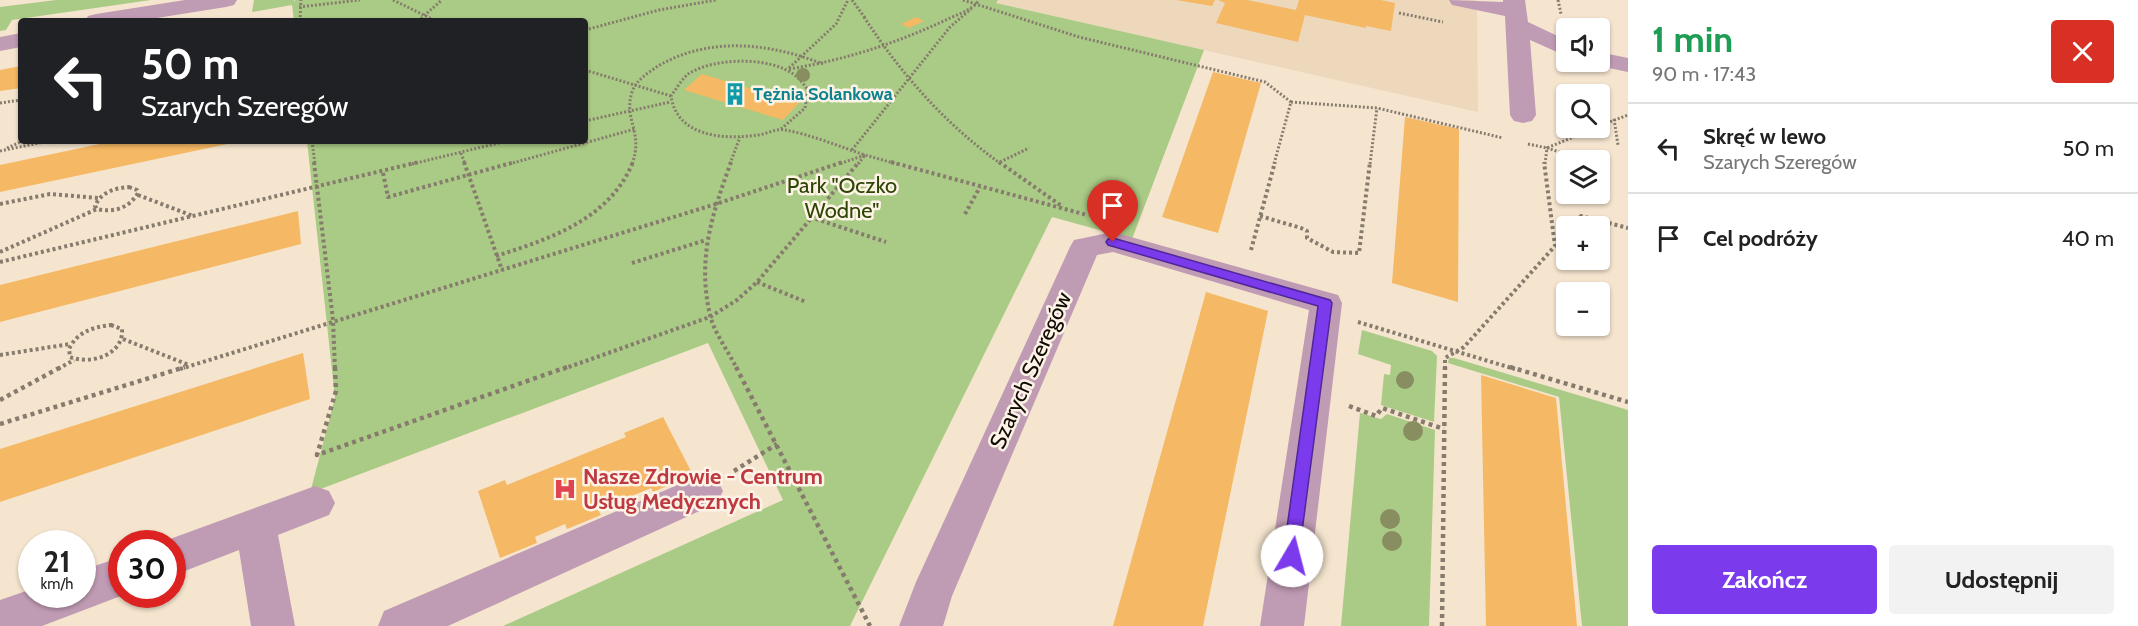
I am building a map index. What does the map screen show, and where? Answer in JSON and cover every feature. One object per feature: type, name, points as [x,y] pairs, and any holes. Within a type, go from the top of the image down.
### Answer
[{"type":"street","points":[[115,18],[226,0]]},
{"type":"street","points":[[1460,0],[1515,12],[1556,42]]},
{"type":"street","points":[[1515,12],[1523,115]]},
{"type":"street","points":[[0,44],[18,41]]},
{"type":"street","points":[[1610,62],[1628,66]]},
{"type":"street","name":"Szarych Szeregów","points":[[921,626],[931,596],[1085,247],[1101,229],[1326,303],[1324,312]]},
{"type":"street","points":[[1282,626],[1324,312]]},
{"type":"street","points":[[400,626],[703,491]]},
{"type":"street","points":[[186,552],[315,503]]},
{"type":"street","points":[[256,526],[273,626]]},
{"type":"street","points":[[0,621],[35,608]]},
{"type":"path","points":[[300,18],[301,0]]},
{"type":"path","points":[[299,7],[360,0]]},
{"type":"path","points":[[393,0],[430,18]]},
{"type":"path","points":[[420,18],[442,0]]},
{"type":"path","points":[[588,29],[659,10],[716,0]]},
{"type":"path","points":[[788,69],[836,24],[850,0],[882,48],[948,122],[1066,209],[1101,229]]},
{"type":"path","points":[[963,0],[1079,37],[1265,82],[1291,102],[1377,108],[1512,140]]},
{"type":"path","points":[[852,150],[951,27],[980,0]]},
{"type":"path","points":[[788,69],[804,82],[809,94],[807,107],[798,119],[781,129],[761,135],[718,136],[699,131],[684,123],[674,113],[670,102],[670,96],[682,79],[697,70],[715,64],[736,60],[756,61],[788,69],[823,64],[882,48],[937,26],[976,5]]},
{"type":"path","points":[[496,256],[565,229],[611,197],[634,163],[637,147],[635,129],[629,110],[635,85],[658,66],[704,48],[733,45],[760,45],[803,56],[823,64]]},
{"type":"path","points":[[588,71],[670,96]]},
{"type":"path","points":[[0,103],[18,100]]},
{"type":"path","points":[[588,120],[670,102]]},
{"type":"path","points":[[1251,251],[1291,102]]},
{"type":"path","points":[[1260,216],[1301,228],[1307,231],[1307,238],[1333,252],[1359,253],[1377,108]]},
{"type":"path","points":[[1610,121],[1628,115]]},
{"type":"path","points":[[1614,119],[1618,145]]},
{"type":"path","points":[[588,142],[635,129]]},
{"type":"path","points":[[781,129],[980,187],[1066,209]]},
{"type":"path","points":[[740,137],[706,240],[705,268],[710,317],[870,626]]},
{"type":"path","points":[[1547,148],[1571,138]]},
{"type":"path","points":[[0,151],[18,143]]},
{"type":"path","points":[[1523,143],[1556,151]]},
{"type":"path","points":[[0,151],[34,144]]},
{"type":"path","points":[[312,144],[333,320],[336,391],[317,455],[710,317],[737,300],[757,282],[865,154]]},
{"type":"path","points":[[0,262],[496,144]]},
{"type":"path","points":[[383,172],[388,197],[582,144]]},
{"type":"path","points":[[1000,162],[1029,148]]},
{"type":"path","points":[[1442,626],[1445,358],[1464,347],[1556,246],[1544,159],[1547,148]]},
{"type":"path","points":[[461,153],[502,270]]},
{"type":"path","points":[[0,424],[716,204],[865,154]]},
{"type":"path","points":[[97,209],[96,202],[109,191],[122,187],[134,188],[138,195]]},
{"type":"path","points":[[965,214],[980,187]]},
{"type":"path","points":[[0,204],[50,194],[99,198]]},
{"type":"path","points":[[138,195],[193,216]]},
{"type":"path","points":[[0,252],[97,209],[107,211],[121,208],[134,201],[138,195]]},
{"type":"path","points":[[810,217],[886,242]]},
{"type":"path","points":[[1610,223],[1628,228]]},
{"type":"path","points":[[632,262],[706,240]]},
{"type":"path","points":[[757,282],[806,302]]},
{"type":"path","points":[[1324,312],[1628,402]]},
{"type":"path","points":[[0,355],[70,344],[84,332],[102,326],[118,326],[122,329],[123,339],[113,350],[97,359],[74,360],[0,400]]},
{"type":"path","points":[[123,339],[189,365]]},
{"type":"path","points":[[70,344],[68,353],[74,360]]},
{"type":"path","points":[[1313,394],[1376,416],[1382,408],[1444,429]]},
{"type":"path","points":[[703,491],[777,444]]},
{"type":"shaded area","points":[[998,0],[1477,0],[1478,112],[996,3]]},
{"type":"green space","points":[[56,0],[151,0],[18,18],[12,20],[6,30],[0,31],[0,7]]},
{"type":"green space","name":"Park \"Oczko Wodne\"","points":[[254,0],[294,0],[294,2],[295,0],[998,0],[996,3],[1204,50],[1132,239],[1052,217],[850,626],[503,626],[783,500],[708,343],[310,493],[335,398],[307,144],[588,144],[588,18],[294,18],[292,5],[252,12]]},
{"type":"green space","points":[[1362,330],[1432,351],[1437,356],[1434,422],[1381,405],[1384,374],[1390,375],[1391,365],[1358,354]]},
{"type":"green space","points":[[1449,358],[1628,410],[1628,626],[1582,626],[1559,397],[1448,363]]},
{"type":"green space","points":[[1360,413],[1381,419],[1387,414],[1435,430],[1429,626],[1341,626]]},
{"type":"building","points":[[1176,0],[1215,0],[1212,6]]},
{"type":"building","points":[[1218,0],[1247,0],[1296,10],[1299,0],[1381,0],[1395,3],[1391,31],[1305,15],[1298,42],[1216,23],[1225,3]]},
{"type":"building","points":[[916,17],[924,21],[909,28],[901,24]]},
{"type":"building","points":[[18,67],[18,88],[0,91],[0,70]]},
{"type":"building","points":[[1213,72],[1261,83],[1218,233],[1162,217]]},
{"type":"building","name":"Tężnia Solankowa","points":[[702,74],[799,103],[783,120],[684,90]]},
{"type":"building","points":[[1405,117],[1459,129],[1458,302],[1392,283]]},
{"type":"building","points":[[100,144],[228,144],[0,192],[0,165]]},
{"type":"building","points":[[298,211],[301,244],[0,322],[0,285]]},
{"type":"building","points":[[1206,292],[1268,311],[1203,626],[1113,626]]},
{"type":"building","points":[[303,353],[310,399],[0,502],[0,449]]},
{"type":"building","points":[[1481,375],[1556,398],[1577,626],[1486,626]]},
{"type":"building","name":"Nasze Zdrowie - Centrum Usług Medycznych","points":[[663,417],[693,475],[653,492],[651,488],[598,510],[601,515],[567,529],[565,524],[535,537],[537,543],[500,558],[478,491],[505,480],[507,485],[626,437],[624,433]]},
{"type":"place","name":"Tężnia Solankowa","points":[[735,94]]},
{"type":"place","name":"Nasze Zdrowie - Centrum Usług Medycznych","points":[[565,489]]},
{"type":"route","points":[[1113,242],[1326,303],[1292,556]]}]
